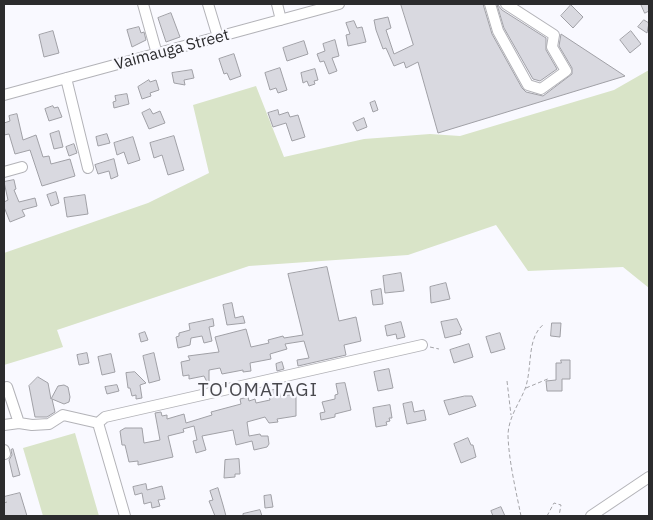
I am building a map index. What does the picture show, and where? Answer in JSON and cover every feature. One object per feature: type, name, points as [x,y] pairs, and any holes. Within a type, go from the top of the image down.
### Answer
[{"type":"street","points":[[143,4],[157,54]]},
{"type":"street","points":[[208,4],[218,37]]},
{"type":"street","points":[[277,4],[281,20]]},
{"type":"street","name":"Vaimauga Street","points":[[4,95],[339,4]]},
{"type":"street","points":[[490,4],[498,31],[528,85],[541,89],[566,71],[552,47],[554,35],[506,4]]},
{"type":"street","points":[[66,78],[88,168]]},
{"type":"street","points":[[4,172],[22,167]]},
{"type":"street","points":[[98,424],[104,417],[422,345]]},
{"type":"street","points":[[7,387],[19,422]]},
{"type":"street","points":[[4,426],[19,422],[32,425],[49,424],[63,415],[98,424]]},
{"type":"street","points":[[98,424],[125,516]]},
{"type":"street","points":[[591,516],[649,477]]},
{"type":"path","points":[[521,516],[508,435],[512,416],[525,388],[532,364],[532,338],[544,324]]},
{"type":"path","points":[[525,388],[550,378]]},
{"type":"path","points":[[507,381],[512,416]]},
{"type":"path","points":[[547,516],[554,504],[561,505],[559,516]]},
{"type":"green space","points":[[649,70],[649,288],[623,267],[528,271],[496,225],[408,255],[249,266],[57,330],[63,347],[4,365],[4,253],[148,203],[209,173],[193,105],[256,86],[284,157],[364,139],[430,134],[460,136],[614,90]]},
{"type":"green space","points":[[75,433],[99,516],[43,516],[23,448]]},
{"type":"building","points":[[401,4],[483,4],[492,34],[526,92],[543,96],[572,74],[572,68],[559,46],[561,34],[625,76],[438,133],[418,62],[406,68],[404,62],[394,66],[386,48],[383,49],[376,30],[374,20],[388,17],[391,28],[386,30],[394,54],[413,45]]},
{"type":"building","points":[[497,4],[502,10],[546,38],[546,50],[557,69],[540,81],[533,79],[504,28]]},
{"type":"building","points":[[641,4],[649,4],[649,11],[645,13]]},
{"type":"building","points":[[571,5],[583,17],[573,28],[561,16]]},
{"type":"building","points":[[171,13],[180,37],[166,42],[158,18]]},
{"type":"building","points":[[644,20],[649,23],[647,33],[638,27]]},
{"type":"building","points":[[354,21],[357,28],[362,27],[366,42],[348,46],[346,35],[350,34],[346,23]]},
{"type":"building","points":[[139,27],[141,33],[144,32],[146,40],[132,47],[127,30]]},
{"type":"building","points":[[53,31],[59,53],[44,57],[39,35]]},
{"type":"building","points":[[631,31],[641,44],[630,53],[620,40]]},
{"type":"building","points":[[335,40],[339,56],[332,58],[337,71],[329,74],[324,61],[320,62],[317,54],[325,51],[323,44]]},
{"type":"building","points":[[304,41],[308,54],[287,61],[283,48]]},
{"type":"building","points":[[234,54],[241,76],[230,80],[227,73],[224,74],[219,59]]},
{"type":"building","points":[[280,68],[287,90],[278,93],[276,88],[270,90],[265,73]]},
{"type":"building","points":[[315,69],[318,80],[314,81],[315,84],[309,86],[307,81],[303,83],[301,73]]},
{"type":"building","points":[[192,70],[194,78],[184,80],[185,85],[174,83],[172,73]]},
{"type":"building","points":[[149,80],[150,82],[156,80],[159,90],[150,93],[151,96],[142,99],[138,87]]},
{"type":"building","points":[[127,94],[129,104],[114,108],[115,96]]},
{"type":"building","points":[[375,101],[378,110],[373,112],[370,103]]},
{"type":"building","points":[[53,106],[54,108],[58,107],[62,117],[49,121],[45,109]]},
{"type":"building","points":[[150,109],[153,114],[160,111],[165,123],[149,129],[142,113]]},
{"type":"building","points":[[278,110],[279,115],[288,112],[290,117],[298,115],[305,137],[292,141],[286,123],[273,127],[268,113]]},
{"type":"building","points":[[17,114],[23,140],[36,135],[43,157],[49,156],[51,164],[70,159],[75,176],[42,186],[30,150],[15,154],[9,134],[4,135],[4,123],[10,121],[9,116]]},
{"type":"building","points":[[364,118],[367,127],[357,131],[353,123]]},
{"type":"building","points":[[59,131],[63,147],[54,149],[50,134]]},
{"type":"building","points":[[107,134],[110,143],[98,146],[96,137]]},
{"type":"building","points":[[174,136],[184,170],[168,175],[162,155],[154,158],[150,143]]},
{"type":"building","points":[[133,137],[140,160],[128,164],[124,152],[117,155],[114,143]]},
{"type":"building","points":[[74,144],[77,153],[69,156],[66,147]]},
{"type":"building","points":[[114,159],[118,176],[111,179],[109,171],[98,174],[95,165]]},
{"type":"building","points":[[14,180],[16,189],[14,190],[19,202],[35,198],[37,206],[22,210],[25,216],[10,222],[4,207],[4,202],[8,200],[4,182]]},
{"type":"building","points":[[56,192],[59,203],[51,206],[47,195]]},
{"type":"building","points":[[85,195],[88,214],[67,217],[64,198]]},
{"type":"building","points":[[327,267],[339,321],[356,317],[361,341],[344,345],[346,355],[298,366],[297,360],[309,358],[304,341],[285,344],[287,349],[270,354],[271,359],[250,363],[251,371],[243,372],[243,370],[222,374],[220,368],[209,370],[209,386],[204,376],[189,379],[189,375],[183,376],[181,362],[190,360],[188,356],[219,352],[215,337],[246,329],[251,347],[269,343],[268,340],[283,336],[284,338],[303,335],[288,274]]},
{"type":"building","points":[[401,273],[404,291],[385,293],[383,276]]},
{"type":"building","points":[[446,283],[450,299],[431,303],[430,287]]},
{"type":"building","points":[[381,289],[383,304],[373,305],[371,291]]},
{"type":"building","points":[[232,303],[235,318],[243,316],[245,323],[227,325],[223,305]]},
{"type":"building","points":[[213,319],[214,326],[209,327],[212,341],[204,343],[202,336],[191,338],[190,345],[178,348],[176,337],[179,336],[179,333],[190,330],[189,324]]},
{"type":"building","points":[[457,319],[462,330],[460,331],[461,334],[445,338],[441,322]]},
{"type":"building","points":[[401,322],[405,337],[397,339],[396,334],[387,336],[385,326]]},
{"type":"building","points":[[552,323],[561,323],[560,337],[551,336]]},
{"type":"building","points":[[145,332],[148,340],[141,342],[139,334]]},
{"type":"building","points":[[500,333],[505,349],[491,353],[486,337]]},
{"type":"building","points":[[469,344],[473,357],[454,363],[450,350]]},
{"type":"building","points":[[87,353],[89,363],[79,365],[77,355]]},
{"type":"building","points":[[154,353],[160,380],[149,383],[143,356]]},
{"type":"building","points":[[111,354],[115,372],[102,375],[98,357]]},
{"type":"building","points":[[561,360],[570,360],[570,379],[562,379],[562,391],[547,391],[546,381],[556,380],[556,363],[561,363]]},
{"type":"building","points":[[282,362],[284,369],[277,371],[276,364]]},
{"type":"building","points":[[389,369],[393,388],[378,391],[374,372]]},
{"type":"building","points":[[135,372],[146,383],[140,385],[142,398],[136,399],[136,395],[132,396],[130,388],[128,388],[126,373]]},
{"type":"building","points":[[38,377],[48,383],[51,399],[58,386],[64,385],[68,387],[69,402],[64,404],[52,399],[55,412],[47,417],[35,417],[29,386]]},
{"type":"building","points":[[345,383],[351,410],[335,414],[335,417],[321,420],[320,413],[325,412],[322,402],[335,399],[335,395],[338,394],[336,384]]},
{"type":"building","points":[[117,385],[119,391],[107,394],[105,387]]},
{"type":"building","points":[[279,389],[280,396],[296,394],[296,416],[277,419],[278,422],[269,423],[265,417],[247,422],[249,436],[260,434],[261,436],[268,436],[269,444],[267,447],[254,450],[252,441],[236,445],[233,430],[202,436],[206,450],[196,453],[193,441],[197,440],[194,426],[183,429],[184,432],[168,436],[173,457],[138,465],[138,461],[129,462],[125,445],[122,445],[120,431],[125,428],[142,428],[144,443],[160,440],[155,413],[161,412],[162,416],[167,415],[167,419],[184,414],[186,423],[212,415],[211,412],[241,404],[240,399],[248,397],[249,401],[255,399],[256,403],[270,400],[268,391]]},
{"type":"building","points":[[472,396],[476,406],[449,415],[444,401]]},
{"type":"building","points":[[412,402],[414,412],[424,410],[426,420],[407,424],[403,404]]},
{"type":"building","points":[[390,405],[392,418],[389,418],[390,421],[386,422],[387,425],[376,427],[373,408]]},
{"type":"building","points":[[468,438],[471,445],[473,445],[476,457],[461,463],[454,444]]},
{"type":"building","points":[[13,449],[20,475],[13,477],[9,460],[12,455],[11,450]]},
{"type":"building","points":[[239,459],[240,474],[235,474],[235,477],[224,478],[225,460]]},
{"type":"building","points":[[146,484],[147,490],[162,486],[165,499],[158,500],[160,506],[152,508],[151,502],[144,504],[142,493],[135,495],[133,487]]},
{"type":"building","points":[[218,488],[226,516],[215,516],[209,501],[213,500],[210,491]]},
{"type":"building","points":[[20,493],[27,516],[4,516],[4,497]]},
{"type":"building","points":[[271,495],[273,507],[265,508],[264,496]]},
{"type":"building","points":[[501,507],[505,516],[493,516],[491,511]]},
{"type":"building","points":[[260,510],[262,516],[243,516],[243,514]]},
{"type":"district","name":"TO'OMATAGI","points":[[258,391]]}]
